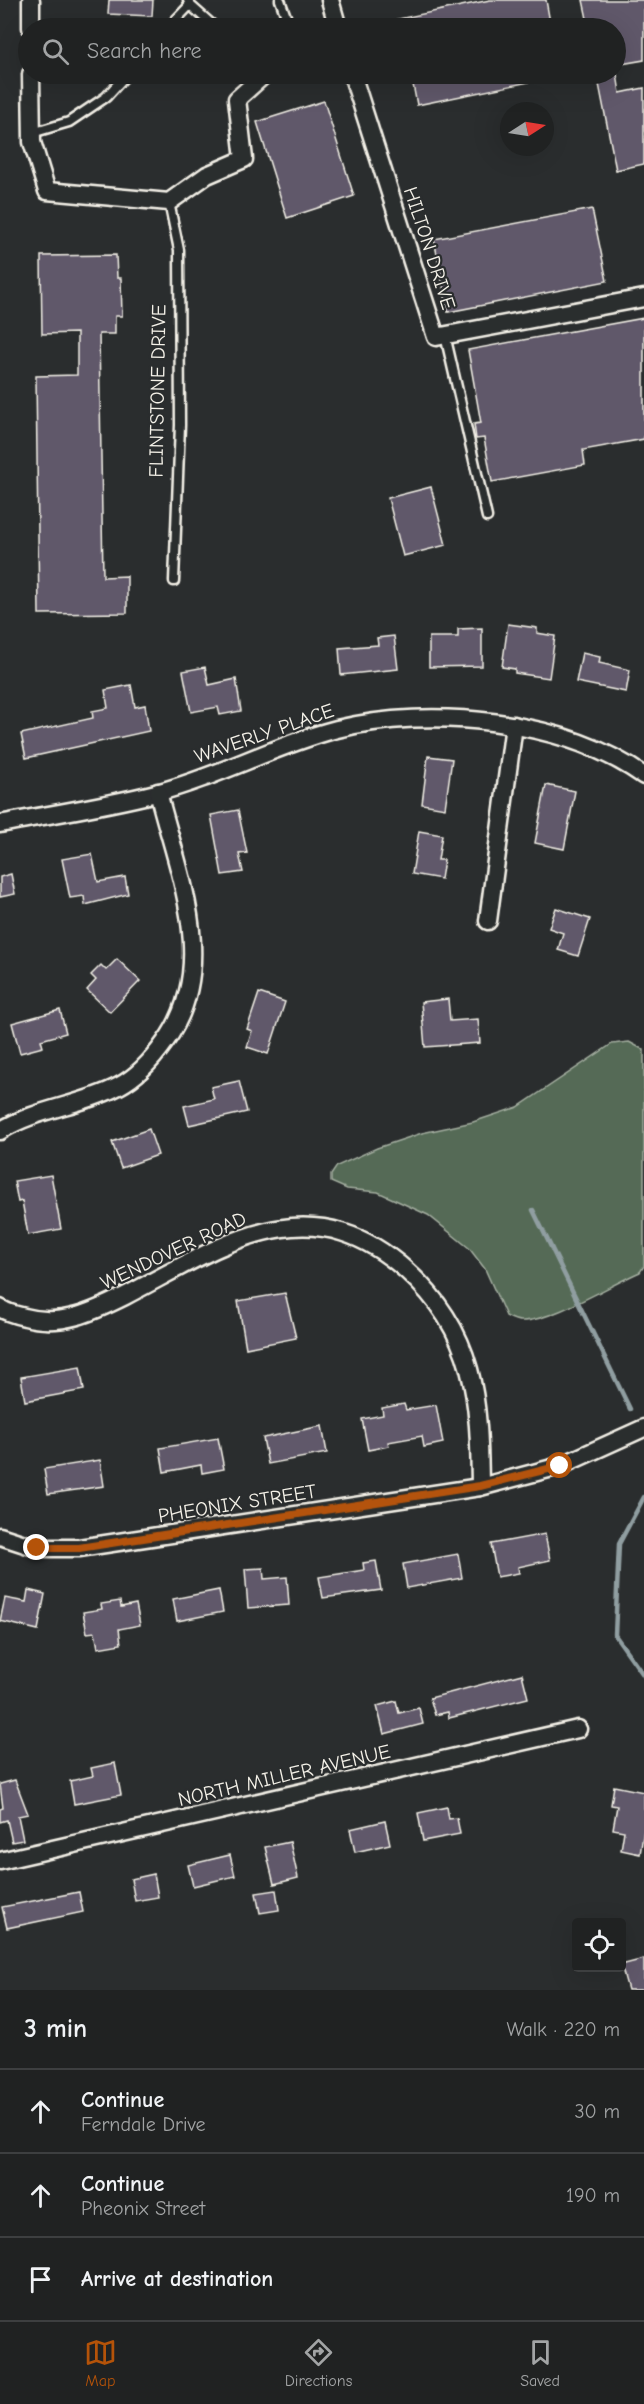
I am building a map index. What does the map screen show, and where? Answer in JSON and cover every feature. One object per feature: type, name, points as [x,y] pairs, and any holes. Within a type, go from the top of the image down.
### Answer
[{"type":"street","points":[[31,0],[31,18]]},
{"type":"street","points":[[330,0],[331,18]]},
{"type":"street","points":[[32,84],[32,142],[47,191],[169,202],[207,175],[244,159],[237,99],[252,84]]},
{"type":"street","name":"HILTON DRIVE","points":[[355,84],[436,337],[644,298]]},
{"type":"street","name":"WAVERLY PLACE","points":[[0,824],[158,792],[338,729],[396,719],[455,717],[514,725],[576,742],[644,776]]},
{"type":"street","points":[[488,921],[514,725]]},
{"type":"street","points":[[0,1131],[19,1119],[67,1103],[96,1097],[122,1084],[153,1060],[176,1028],[190,992],[195,953],[189,914],[158,792]]},
{"type":"street","name":"WENDOVER ROAD","points":[[0,1308],[40,1321],[76,1318],[110,1304],[229,1242],[267,1229],[307,1226],[348,1233],[386,1252],[427,1289],[458,1336],[476,1388],[480,1486]]},
{"type":"street","name":"PHEONIX STREET","points":[[0,1536],[37,1548],[79,1548],[480,1486],[560,1466],[644,1428]]},
{"type":"street","name":"NORTH MILLER AVENUE","points":[[0,1861],[578,1729]]},
{"type":"lane","points":[[280,0],[287,18]]},
{"type":"lane","points":[[176,18],[189,2],[206,18]]},
{"type":"lane","points":[[32,133],[69,122],[106,97],[118,84]]},
{"type":"lane","name":"FLINTSTONE DRIVE","points":[[169,202],[179,250],[180,425],[174,580]]},
{"type":"lane","points":[[445,335],[487,517]]},
{"type":"green space","points":[[629,1042],[644,1050],[644,1266],[640,1272],[563,1310],[532,1320],[518,1321],[509,1318],[506,1316],[485,1269],[469,1248],[428,1215],[378,1192],[347,1189],[331,1182],[331,1175],[337,1166],[377,1148],[422,1133],[473,1122],[518,1107],[612,1044]]},
{"type":"building","points":[[109,0],[153,0],[152,16],[108,14]]},
{"type":"building","points":[[490,0],[546,0],[549,18],[403,18]]},
{"type":"building","points":[[583,0],[644,0],[644,60],[626,63],[626,18],[587,18]]},
{"type":"building","points":[[413,84],[520,84],[417,105]]},
{"type":"building","points":[[599,84],[619,84],[620,93],[644,88],[644,164],[616,170]]},
{"type":"building","points":[[324,101],[354,196],[287,218],[257,122]]},
{"type":"building","points":[[592,209],[607,281],[448,312],[434,239]]},
{"type":"building","points":[[116,255],[117,278],[121,278],[122,316],[115,316],[115,334],[99,334],[103,577],[127,576],[127,613],[39,614],[36,376],[77,375],[77,333],[42,334],[41,256]]},
{"type":"building","points":[[644,318],[644,439],[583,450],[585,465],[492,482],[484,438],[476,439],[474,424],[481,423],[468,350]]},
{"type":"building","points":[[431,487],[446,545],[403,556],[388,498]]},
{"type":"building","points":[[508,624],[537,628],[537,633],[555,636],[549,678],[515,673],[515,669],[502,667]]},
{"type":"building","points":[[482,628],[482,666],[429,667],[429,637],[458,637],[458,629]]},
{"type":"building","points":[[394,636],[398,669],[341,675],[339,648],[378,645],[377,638]]},
{"type":"building","points":[[582,653],[600,657],[599,663],[630,670],[626,692],[576,682]]},
{"type":"building","points":[[205,667],[209,685],[236,679],[241,711],[220,715],[218,707],[191,712],[183,671]]},
{"type":"building","points":[[131,685],[135,707],[145,705],[149,731],[26,758],[21,734],[93,718],[92,711],[108,708],[105,690]]},
{"type":"building","points":[[428,756],[452,759],[445,808],[422,804]]},
{"type":"building","points":[[546,785],[575,791],[564,849],[535,843]]},
{"type":"building","points":[[238,810],[247,853],[239,854],[243,872],[222,875],[211,815]]},
{"type":"building","points":[[419,831],[442,835],[438,860],[444,860],[441,879],[412,874]]},
{"type":"building","points":[[92,854],[98,882],[125,877],[128,894],[85,905],[84,896],[70,898],[62,859]]},
{"type":"building","points":[[11,874],[15,894],[0,897],[0,877]]},
{"type":"building","points":[[556,908],[590,919],[578,956],[558,950],[563,933],[549,928]]},
{"type":"building","points":[[117,959],[140,981],[110,1012],[87,990],[96,980],[91,975],[101,965],[106,970]]},
{"type":"building","points":[[259,993],[285,1002],[268,1054],[247,1047],[252,1031],[247,1029]]},
{"type":"building","points":[[448,999],[450,1021],[478,1019],[480,1043],[425,1047],[421,1002]]},
{"type":"building","points":[[60,1010],[66,1033],[41,1040],[43,1047],[20,1053],[12,1023]]},
{"type":"building","points":[[239,1081],[247,1112],[189,1125],[184,1106],[214,1099],[211,1087]]},
{"type":"building","points":[[149,1129],[158,1155],[121,1168],[112,1142]]},
{"type":"building","points":[[51,1175],[61,1229],[28,1235],[22,1201],[18,1202],[14,1181]]},
{"type":"building","points":[[285,1293],[296,1338],[246,1348],[238,1301]]},
{"type":"building","points":[[80,1367],[84,1390],[25,1401],[21,1377]]},
{"type":"building","points":[[404,1404],[406,1410],[436,1405],[443,1443],[424,1447],[422,1436],[388,1442],[389,1446],[368,1450],[362,1419],[383,1415],[382,1408]]},
{"type":"building","points":[[322,1426],[327,1453],[268,1464],[263,1438]]},
{"type":"building","points":[[218,1438],[224,1469],[202,1473],[201,1465],[164,1472],[160,1448]]},
{"type":"building","points":[[100,1460],[104,1486],[48,1494],[44,1469]]},
{"type":"building","points":[[545,1534],[550,1560],[518,1567],[519,1573],[497,1577],[491,1544]]},
{"type":"building","points":[[458,1554],[462,1578],[407,1588],[403,1564]]},
{"type":"building","points":[[376,1561],[381,1590],[323,1598],[319,1577],[364,1570],[363,1563]]},
{"type":"building","points":[[263,1568],[264,1579],[287,1577],[289,1605],[248,1608],[245,1569]]},
{"type":"building","points":[[28,1590],[45,1594],[38,1630],[0,1621],[5,1598],[26,1602]]},
{"type":"building","points":[[219,1590],[223,1612],[177,1621],[173,1599]]},
{"type":"building","points":[[120,1601],[121,1607],[136,1604],[140,1625],[119,1629],[121,1644],[98,1648],[95,1632],[87,1633],[83,1612],[102,1609],[101,1604]]},
{"type":"building","points":[[522,1674],[528,1698],[449,1718],[448,1712],[435,1715],[430,1698]]},
{"type":"building","points":[[396,1701],[399,1713],[419,1708],[423,1724],[384,1734],[377,1706]]},
{"type":"building","points":[[115,1763],[121,1795],[74,1804],[70,1781],[93,1776],[91,1768]]},
{"type":"building","points":[[15,1780],[28,1814],[18,1816],[23,1840],[12,1842],[7,1820],[0,1822],[0,1809],[3,1808],[0,1784]]},
{"type":"building","points":[[614,1786],[644,1792],[644,1829],[640,1854],[621,1850],[624,1831],[613,1829],[617,1806],[611,1805]]},
{"type":"building","points":[[447,1807],[449,1819],[457,1818],[460,1834],[423,1841],[418,1813]]},
{"type":"building","points":[[385,1821],[390,1844],[355,1852],[350,1829]]},
{"type":"building","points":[[290,1842],[298,1878],[274,1884],[265,1847]]},
{"type":"building","points":[[230,1855],[235,1876],[193,1886],[188,1865]]},
{"type":"building","points":[[154,1874],[158,1897],[135,1901],[131,1879]]},
{"type":"building","points":[[276,1890],[279,1910],[260,1913],[256,1893]]},
{"type":"building","points":[[79,1892],[83,1912],[7,1928],[2,1907]]},
{"type":"building","points":[[644,1959],[644,1990],[628,1990],[623,1972],[626,1972],[626,1964]]},
{"type":"waterway","points":[[533,1210],[630,1409]]},
{"type":"waterway","points":[[644,1497],[619,1544],[615,1635],[644,1676]]},
{"type":"route","points":[[37,1548],[79,1548],[480,1486],[560,1466]]}]
